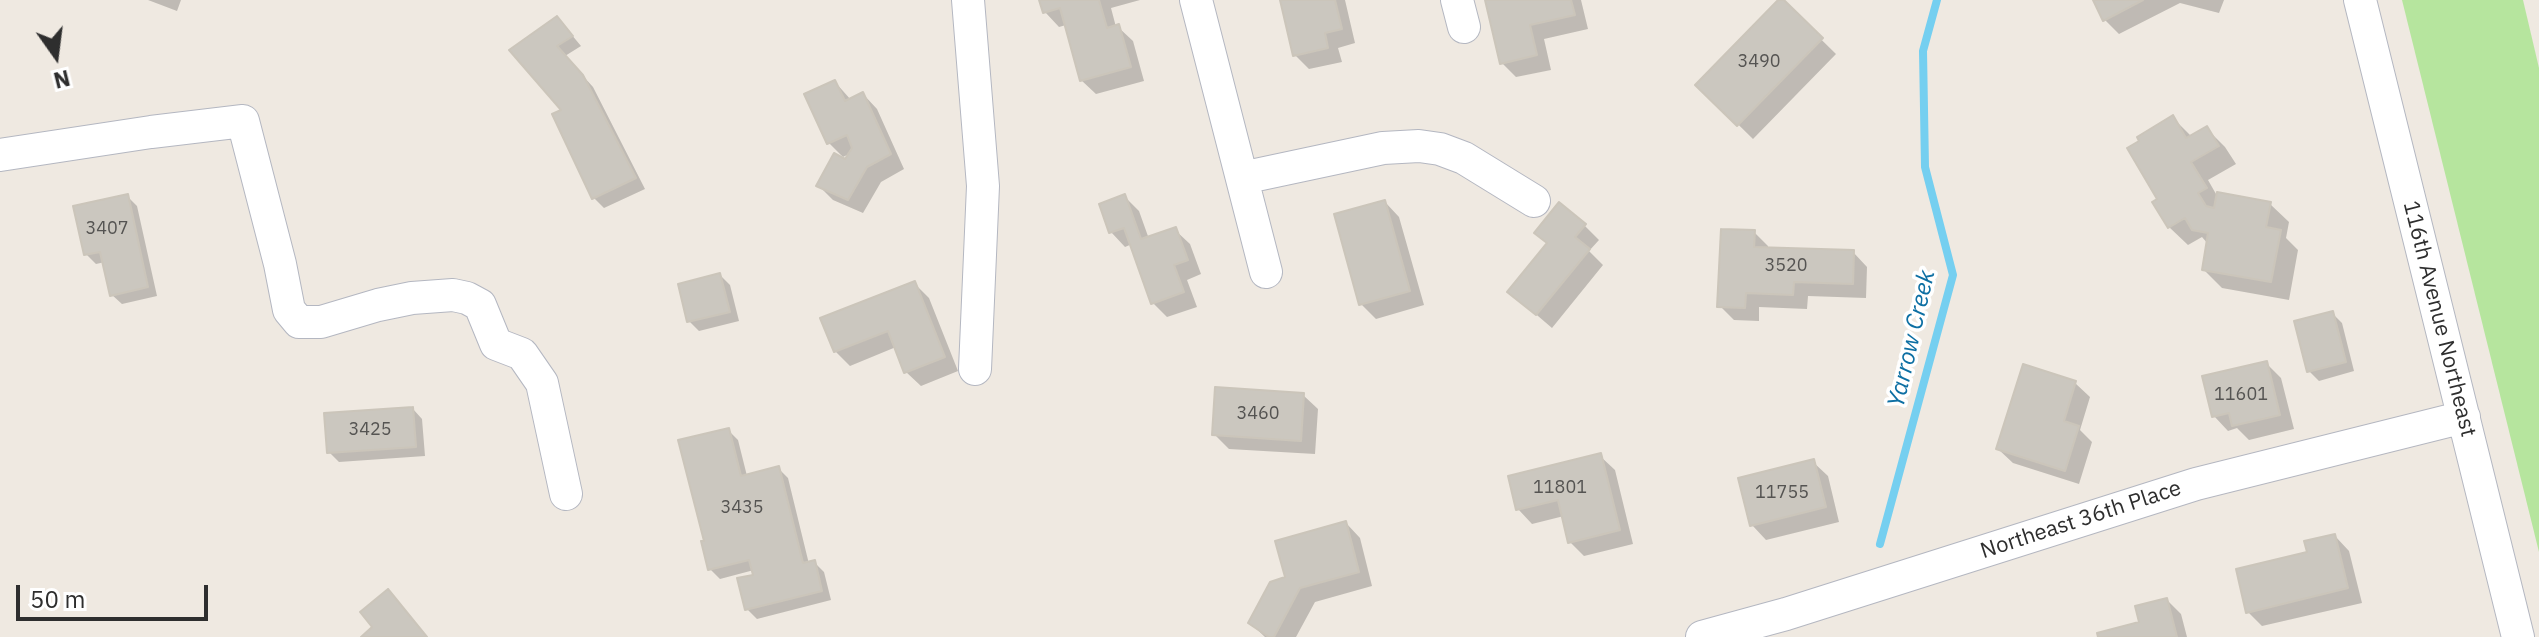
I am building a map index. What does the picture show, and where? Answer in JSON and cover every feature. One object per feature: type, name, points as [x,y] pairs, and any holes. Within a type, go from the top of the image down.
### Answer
[{"type":"street","points":[[968,0],[983,186],[975,369]]},
{"type":"street","points":[[1196,0],[1266,272]]},
{"type":"street","name":"116th Avenue Northeast","points":[[2360,0],[2518,637]]},
{"type":"street","points":[[0,155],[243,121],[289,310],[299,322],[321,322],[412,298],[453,295],[480,305],[496,344],[522,354],[542,383],[566,494]]},
{"type":"street","points":[[1242,178],[1383,148],[1419,146],[1440,149],[1464,158],[1534,201]]},
{"type":"street","name":"Northeast 36th Place","points":[[1702,637],[1786,614],[2196,484],[2464,417]]},
{"type":"green space","points":[[2402,0],[2523,0],[2539,68],[2539,552]]},
{"type":"building","points":[[1039,0],[1099,0],[1107,28],[1119,24],[1131,67],[1080,81],[1060,8],[1043,13]]},
{"type":"building","points":[[1280,0],[1335,0],[1342,29],[1325,33],[1328,48],[1293,56]]},
{"type":"building","points":[[1485,0],[1571,0],[1575,15],[1530,25],[1537,55],[1500,64]]},
{"type":"building","points":[[1778,0],[1784,0],[1823,38],[1737,126],[1695,85]]},
{"type":"building","points":[[2093,0],[2143,0],[2103,21]]},
{"type":"building","points":[[557,16],[573,36],[557,46],[583,75],[636,178],[592,199],[552,114],[561,110],[509,50]]},
{"type":"building","points":[[835,80],[845,101],[863,92],[891,154],[867,167],[848,200],[816,186],[834,153],[845,159],[852,148],[847,135],[827,144],[804,94]]},
{"type":"building","points":[[2173,115],[2186,138],[2207,126],[2219,146],[2191,162],[2207,188],[2198,193],[2206,206],[2214,208],[2217,192],[2271,202],[2266,227],[2281,230],[2271,282],[2202,270],[2208,233],[2192,230],[2185,218],[2168,228],[2152,202],[2157,199],[2127,148],[2139,141],[2137,137]]},
{"type":"building","points":[[128,194],[148,287],[110,296],[100,252],[84,255],[73,206]]},
{"type":"building","points":[[1125,194],[1141,239],[1176,227],[1188,260],[1174,265],[1184,292],[1151,304],[1124,228],[1109,233],[1099,204]]},
{"type":"building","points":[[1385,200],[1410,291],[1359,305],[1334,214]]},
{"type":"building","points":[[1559,202],[1586,224],[1575,237],[1590,249],[1536,315],[1507,292],[1547,243],[1534,233]]},
{"type":"building","points":[[1721,229],[1755,230],[1754,247],[1854,250],[1853,284],[1794,282],[1793,295],[1746,293],[1745,308],[1717,307]]},
{"type":"building","points":[[720,273],[730,312],[687,322],[678,284]]},
{"type":"building","points":[[915,281],[945,357],[904,373],[888,331],[834,352],[820,318]]},
{"type":"building","points":[[2333,311],[2346,362],[2307,372],[2294,321]]},
{"type":"building","points":[[2267,361],[2280,415],[2232,426],[2229,413],[2212,417],[2202,376]]},
{"type":"building","points":[[2023,364],[2076,381],[2064,421],[2079,426],[2065,471],[1996,449]]},
{"type":"building","points":[[1215,387],[1304,393],[1301,441],[1212,435]]},
{"type":"building","points":[[413,407],[416,447],[327,453],[324,413]]},
{"type":"building","points":[[729,428],[741,476],[779,466],[803,563],[815,560],[822,591],[745,610],[737,578],[753,575],[749,560],[708,570],[701,541],[704,541],[678,440]]},
{"type":"building","points":[[1601,453],[1620,530],[1568,543],[1558,500],[1516,510],[1508,476]]},
{"type":"building","points":[[1814,459],[1826,507],[1750,526],[1738,478]]},
{"type":"building","points":[[1346,521],[1359,572],[1300,588],[1274,637],[1248,623],[1270,582],[1285,577],[1275,541]]},
{"type":"building","points":[[2335,534],[2348,588],[2246,613],[2236,569],[2307,552],[2304,541]]},
{"type":"building","points":[[388,589],[427,637],[361,637],[372,627],[360,612]]},
{"type":"building","points":[[2167,598],[2177,637],[2098,637],[2097,633],[2139,622],[2135,606]]},
{"type":"waterway","name":"Yarrow Creek","points":[[1880,544],[1953,275],[1925,167],[1923,51],[1937,0]]}]
